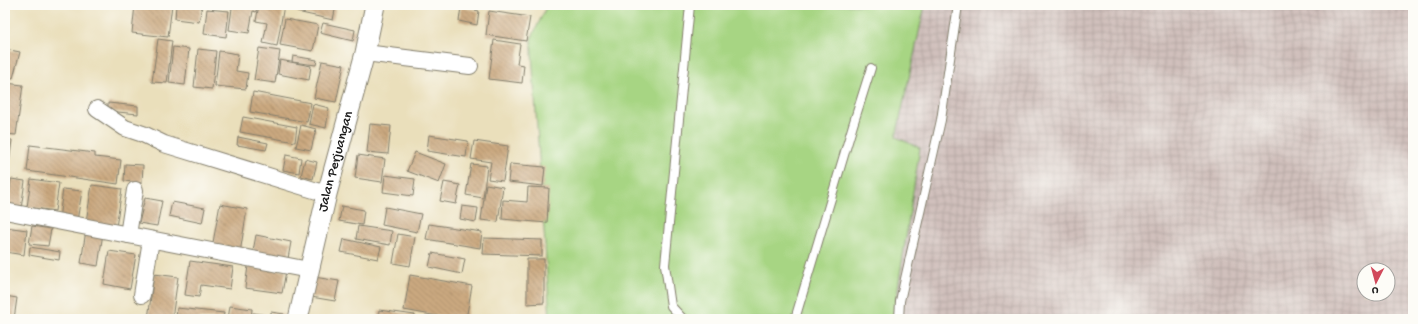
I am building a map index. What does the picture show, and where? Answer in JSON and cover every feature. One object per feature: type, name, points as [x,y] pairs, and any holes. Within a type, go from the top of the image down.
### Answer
[{"type":"street","name":"Jalan Perjuangan","points":[[298,319],[308,270],[365,53],[375,5]]},
{"type":"street","points":[[365,53],[470,66]]},
{"type":"street","points":[[96,109],[125,128],[143,134],[164,144],[327,194]]},
{"type":"street","points":[[128,235],[135,190]]},
{"type":"street","points":[[5,211],[308,270]]},
{"type":"street","points":[[142,295],[151,240]]},
{"type":"lane","points":[[683,319],[671,306],[665,265],[690,5]]},
{"type":"lane","points":[[899,319],[900,302],[940,120],[958,5]]},
{"type":"lane","points":[[795,319],[850,132],[871,68]]},
{"type":"shaded area","points":[[925,5],[1413,5],[1413,319],[893,319],[920,148],[896,137]]},
{"type":"green space","points":[[547,5],[925,5],[896,137],[920,148],[893,319],[550,319],[531,39]]},
{"type":"building","points":[[135,5],[172,5],[168,37],[132,33]]},
{"type":"building","points":[[176,5],[202,5],[199,22],[175,19]]},
{"type":"building","points":[[231,5],[257,5],[256,12],[253,11],[249,33],[229,30],[232,8],[230,8]]},
{"type":"building","points":[[259,5],[284,5],[277,46],[263,43],[267,23],[256,21]]},
{"type":"building","points":[[298,5],[336,5],[333,20],[297,12]]},
{"type":"building","points":[[461,7],[479,11],[477,25],[459,21]]},
{"type":"building","points":[[207,9],[229,11],[226,37],[204,34]]},
{"type":"building","points":[[489,11],[530,17],[526,41],[486,35]]},
{"type":"building","points":[[285,19],[318,25],[313,51],[280,45]]},
{"type":"building","points":[[323,23],[355,30],[353,41],[320,33]]},
{"type":"building","points":[[158,39],[172,41],[167,83],[152,82]]},
{"type":"building","points":[[494,40],[520,44],[517,64],[524,65],[522,83],[489,79]]},
{"type":"building","points":[[173,47],[189,49],[185,85],[169,83]]},
{"type":"building","points":[[259,48],[280,51],[275,83],[254,80]]},
{"type":"building","points":[[5,49],[20,52],[13,78],[5,76]]},
{"type":"building","points":[[198,49],[216,51],[212,89],[194,87]]},
{"type":"building","points":[[219,51],[238,54],[236,71],[248,73],[246,89],[215,86]]},
{"type":"building","points":[[293,56],[317,60],[316,65],[292,62]]},
{"type":"building","points":[[280,60],[311,66],[309,80],[278,74]]},
{"type":"building","points":[[322,61],[344,65],[336,102],[314,98]]},
{"type":"building","points":[[5,83],[23,85],[16,135],[5,134]]},
{"type":"building","points":[[253,92],[311,103],[307,122],[250,112]]},
{"type":"building","points":[[108,103],[138,106],[138,114],[108,111]]},
{"type":"building","points":[[313,104],[329,108],[326,128],[309,124]]},
{"type":"building","points":[[243,117],[297,127],[295,142],[240,132]]},
{"type":"building","points":[[370,124],[391,126],[388,154],[367,152]]},
{"type":"building","points":[[301,125],[316,129],[311,150],[296,147]]},
{"type":"building","points":[[429,135],[468,141],[466,157],[427,151]]},
{"type":"building","points":[[238,137],[268,143],[266,150],[237,145]]},
{"type":"building","points":[[5,139],[12,140],[6,188],[5,188]]},
{"type":"building","points":[[474,141],[508,146],[503,181],[488,179],[491,162],[471,159]]},
{"type":"building","points":[[30,145],[95,153],[95,157],[121,160],[118,184],[27,171]]},
{"type":"building","points":[[415,152],[446,164],[439,183],[407,171]]},
{"type":"building","points":[[286,155],[301,158],[299,173],[283,170]]},
{"type":"building","points":[[358,155],[385,159],[382,182],[355,178]]},
{"type":"building","points":[[305,159],[317,162],[313,179],[301,176]]},
{"type":"building","points":[[125,164],[143,165],[142,183],[124,181]]},
{"type":"building","points":[[471,164],[487,166],[483,198],[466,195]]},
{"type":"building","points":[[510,164],[545,167],[543,186],[508,182]]},
{"type":"building","points":[[385,175],[415,179],[413,196],[383,192]]},
{"type":"building","points":[[11,179],[25,181],[21,209],[8,208]]},
{"type":"building","points":[[31,179],[59,183],[55,211],[27,207]]},
{"type":"building","points":[[444,182],[460,185],[456,204],[440,201]]},
{"type":"building","points":[[486,184],[503,187],[498,222],[481,220]]},
{"type":"building","points":[[92,185],[122,189],[116,227],[86,222]]},
{"type":"building","points":[[528,187],[549,188],[547,223],[502,219],[503,200],[527,202]]},
{"type":"building","points":[[63,189],[82,191],[77,221],[59,219]]},
{"type":"building","points":[[145,198],[162,201],[157,226],[139,223]]},
{"type":"building","points":[[172,202],[205,208],[202,223],[169,216]]},
{"type":"building","points":[[220,204],[247,209],[240,253],[212,248]]},
{"type":"building","points":[[342,206],[364,210],[362,225],[339,221]]},
{"type":"building","points":[[462,206],[478,208],[476,222],[460,219]]},
{"type":"building","points":[[385,207],[421,214],[417,232],[382,225]]},
{"type":"building","points":[[429,224],[482,232],[480,248],[426,239]]},
{"type":"building","points":[[32,226],[51,229],[48,246],[29,244]]},
{"type":"building","points":[[358,226],[392,231],[390,245],[356,239]]},
{"type":"building","points":[[5,227],[27,230],[24,255],[5,252]]},
{"type":"building","points":[[86,230],[103,233],[98,266],[81,263]]},
{"type":"building","points":[[398,234],[415,237],[410,266],[393,263]]},
{"type":"building","points":[[256,235],[291,242],[287,264],[252,257]]},
{"type":"building","points":[[484,238],[542,240],[542,256],[483,254]]},
{"type":"building","points":[[344,239],[381,247],[378,259],[341,252]]},
{"type":"building","points":[[30,247],[60,252],[59,260],[29,255]]},
{"type":"building","points":[[109,251],[136,255],[130,289],[104,284]]},
{"type":"building","points":[[432,253],[465,259],[462,274],[429,267]]},
{"type":"building","points":[[527,259],[544,259],[544,303],[527,304]]},
{"type":"building","points":[[190,261],[233,267],[230,289],[201,285],[199,297],[185,295]]},
{"type":"building","points":[[248,266],[286,271],[282,293],[245,288]]},
{"type":"building","points":[[154,274],[178,277],[172,319],[148,319]]},
{"type":"building","points":[[410,275],[472,286],[466,319],[454,319],[404,310]]},
{"type":"building","points":[[314,277],[339,281],[335,301],[311,297]]},
{"type":"building","points":[[5,296],[17,298],[14,319],[5,319]]},
{"type":"building","points":[[230,306],[252,309],[251,319],[228,319]]},
{"type":"building","points":[[177,308],[224,313],[223,319],[176,319]]},
{"type":"building","points":[[379,310],[415,315],[414,319],[378,319]]},
{"type":"building","points":[[271,312],[284,314],[283,319],[270,319]]},
{"type":"building","points":[[253,313],[267,315],[267,319],[253,319]]}]
